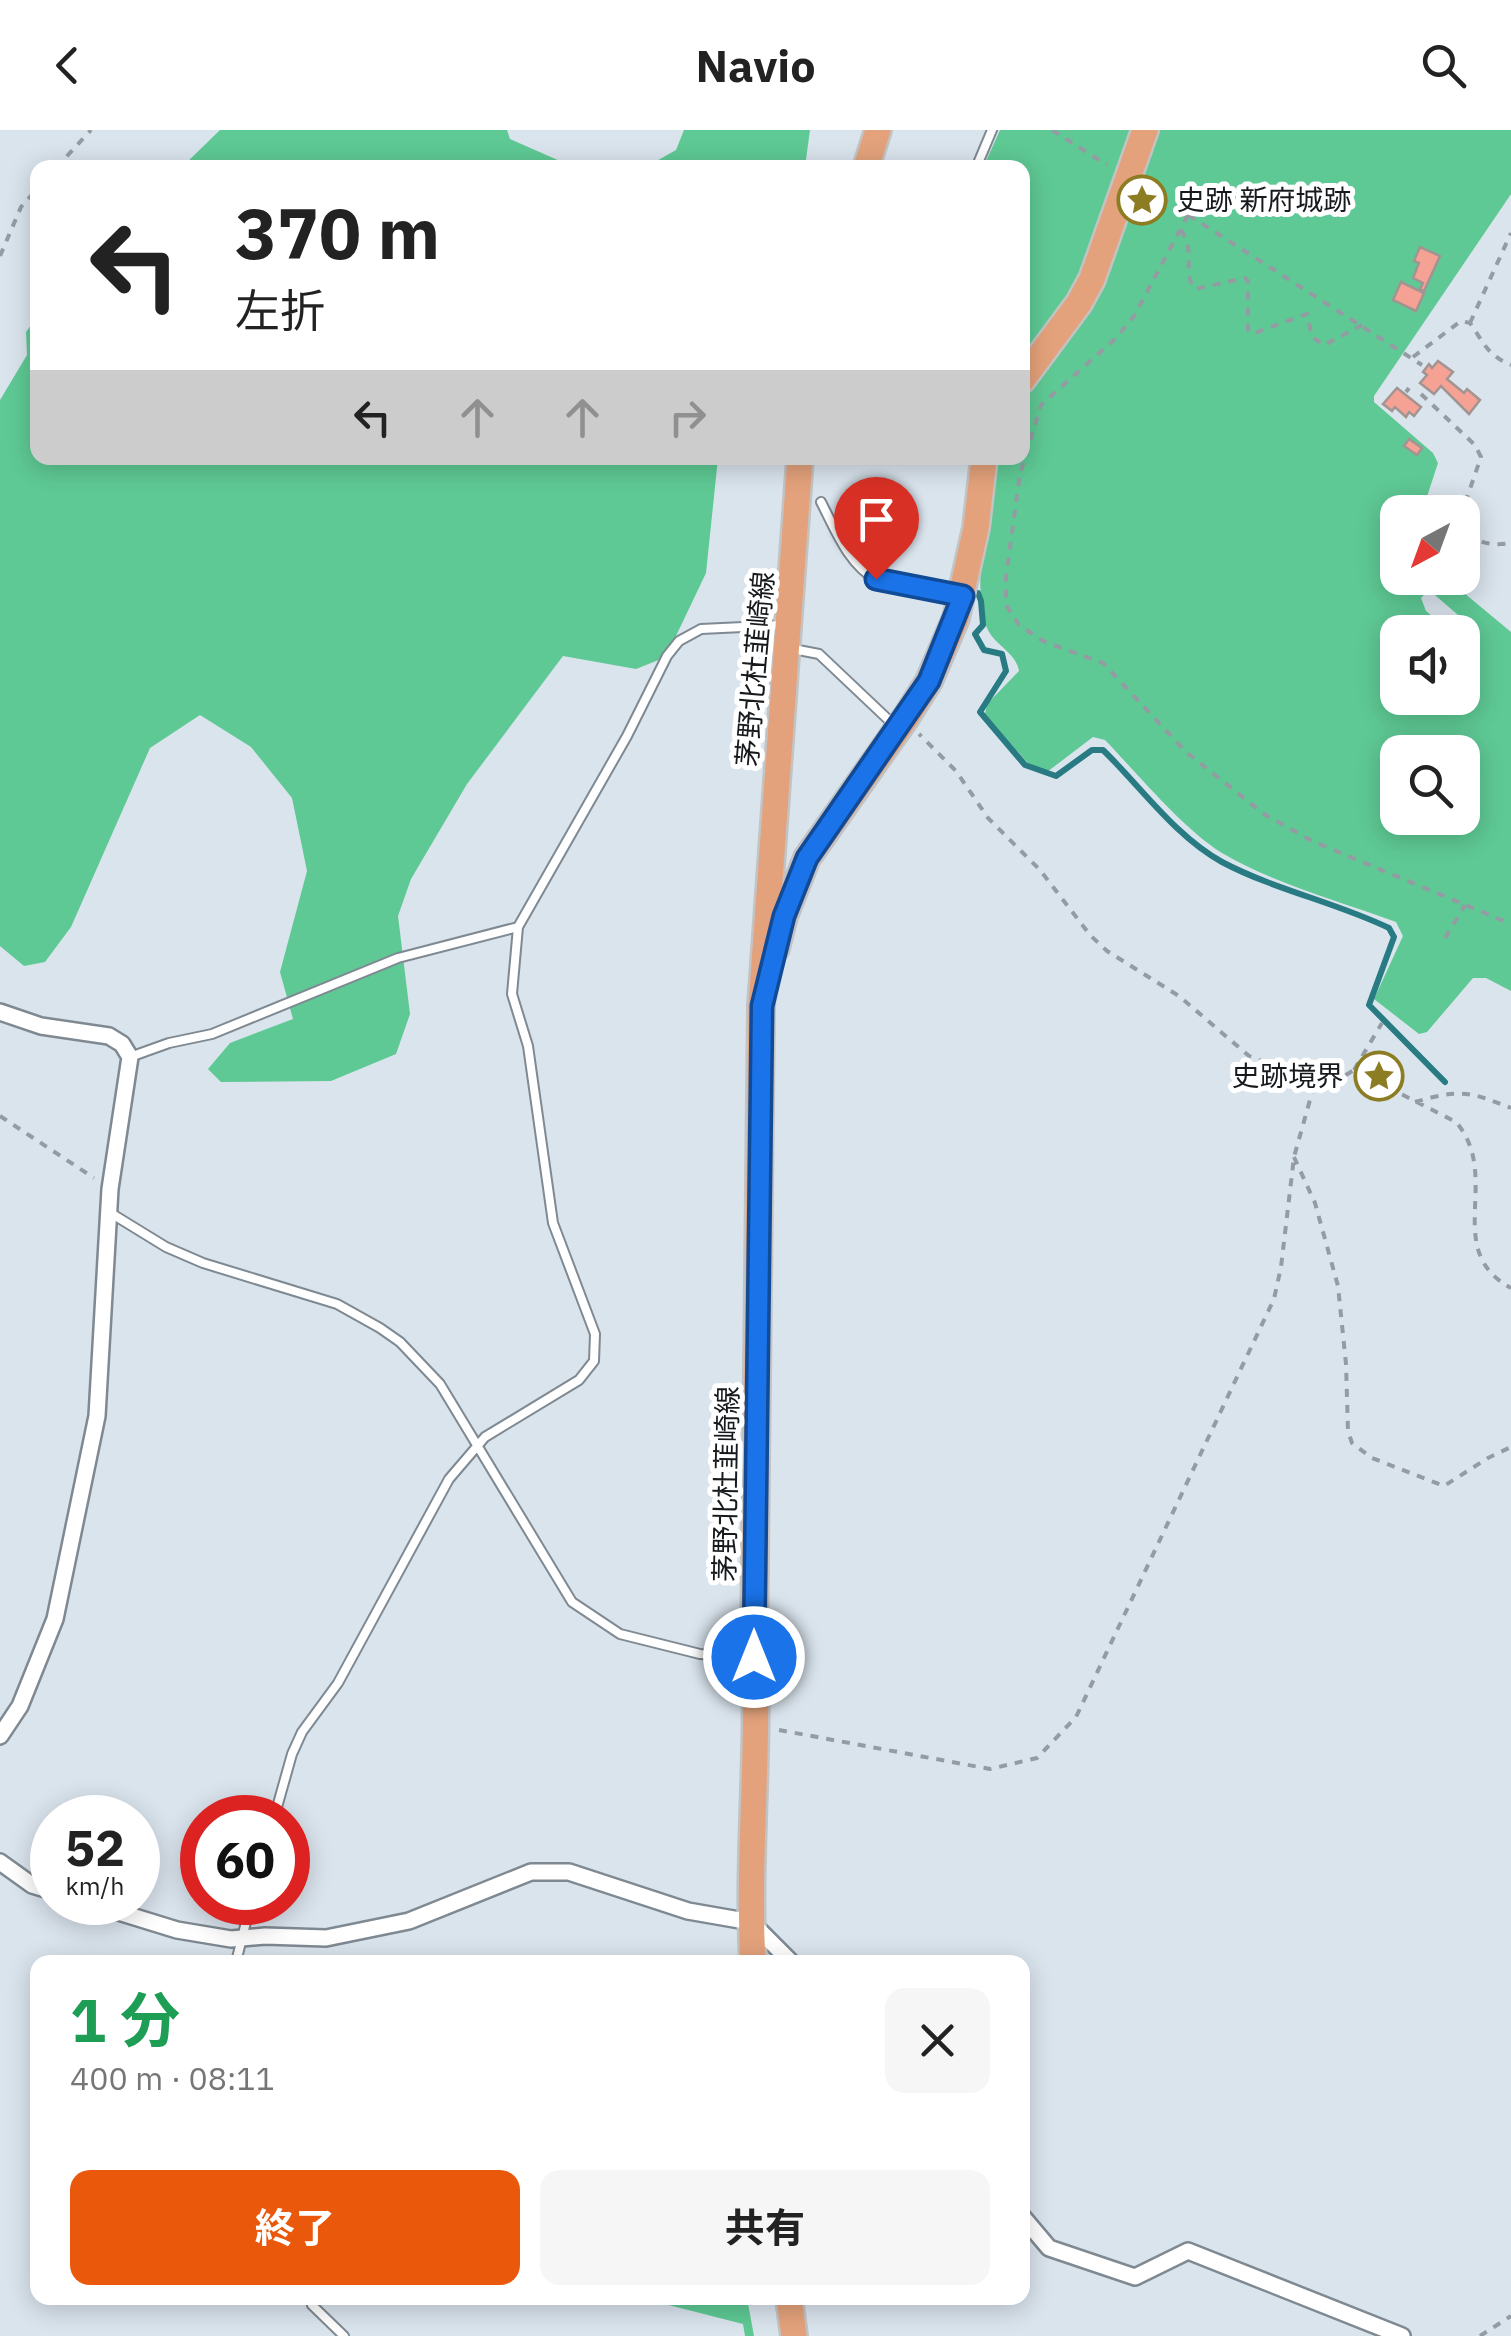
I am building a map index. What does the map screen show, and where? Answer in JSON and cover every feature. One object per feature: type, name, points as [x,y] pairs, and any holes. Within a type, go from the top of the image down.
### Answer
[{"type":"main road","points":[[869,160],[878,130]]},
{"type":"main road","points":[[1030,369],[1092,279],[1145,130]]},
{"type":"main road","name":"茅野北杜韮崎線","points":[[753,1955],[762,1006],[772,818],[800,465]]},
{"type":"main road","name":"茅野北杜韮崎線","points":[[762,1006],[784,916],[807,858],[929,681],[963,596],[983,465]]},
{"type":"main road","points":[[790,2305],[794,2336]]},
{"type":"street","points":[[0,1012],[40,1026],[109,1036],[122,1044],[130,1057],[110,1189],[97,1416],[56,1619],[20,1706],[0,1736]]},
{"type":"street","points":[[0,1862],[30,1884]]},
{"type":"street","points":[[160,1925],[242,1938],[326,1938],[409,1921],[531,1872],[569,1872],[688,1911],[751,1922],[784,1955]]},
{"type":"street","points":[[1030,2225],[1049,2248],[1136,2278],[1188,2251],[1402,2336]]},
{"type":"lane","points":[[979,160],[992,130]]},
{"type":"lane","points":[[821,502],[839,537],[876,579],[963,596]]},
{"type":"lane","points":[[280,1795],[302,1732],[338,1683],[448,1479],[477,1444],[579,1380],[594,1360],[595,1334],[553,1224],[528,1046],[512,994],[518,927],[627,736],[666,656],[679,641],[701,629],[789,637],[819,654],[902,724]]},
{"type":"lane","points":[[130,1057],[212,1034],[398,958],[518,927]]},
{"type":"lane","points":[[109,1212],[166,1247],[357,1313],[400,1342],[440,1384],[572,1602],[620,1634],[700,1654],[754,1657]]},
{"type":"lane","points":[[238,1955],[246,1925]]},
{"type":"lane","points":[[312,2305],[344,2336]]},
{"type":"path","points":[[63,160],[91,130]]},
{"type":"path","points":[[1052,130],[1422,364]]},
{"type":"path","points":[[0,256],[21,207],[30,197]]},
{"type":"path","points":[[1030,440],[1040,405],[1116,338],[1162,268],[1188,215]]},
{"type":"path","points":[[1181,230],[1191,249],[1188,279],[1194,289],[1248,280],[1248,330],[1252,334],[1307,314],[1312,337],[1324,345],[1362,326]]},
{"type":"path","points":[[1470,323],[1511,233]]},
{"type":"path","points":[[1412,358],[1461,321],[1470,323],[1484,349],[1511,365]]},
{"type":"path","points":[[1422,394],[1475,445],[1481,457],[1469,495]]},
{"type":"path","points":[[1023,465],[1006,577],[1006,605],[1019,625],[1043,641],[1103,663],[1186,752],[1264,814],[1312,841],[1511,924]]},
{"type":"path","points":[[1480,541],[1495,545],[1511,542]]},
{"type":"path","points":[[902,724],[956,771],[988,818],[1040,870],[1090,935],[1179,996],[1249,1056],[1315,1082],[1338,1080],[1354,1070],[1382,1023]]},
{"type":"path","points":[[1445,938],[1465,906]]},
{"type":"path","points":[[1354,1070],[1456,1122],[1467,1135],[1475,1154],[1476,1249],[1482,1266],[1495,1280],[1511,1288]]},
{"type":"path","points":[[758,1727],[803,1732],[990,1769],[1036,1758],[1076,1717],[1274,1299],[1294,1158],[1315,1082]]},
{"type":"path","points":[[1412,1102],[1449,1092],[1470,1092],[1511,1108]]},
{"type":"path","points":[[0,1116],[110,1189]]},
{"type":"path","points":[[1294,1158],[1315,1203],[1338,1286],[1352,1443],[1372,1458],[1444,1486],[1511,1448]]},
{"type":"path","points":[[1480,2336],[1511,2316]]},
{"type":"green space","points":[[220,130],[507,130],[510,139],[558,160],[189,160]]},
{"type":"green space","points":[[684,130],[810,130],[806,160],[658,160],[676,150]]},
{"type":"green space","points":[[1000,130],[1133,130],[1077,280],[1061,308],[1030,345],[1030,160],[987,160]]},
{"type":"green space","points":[[1156,130],[1511,130],[1511,194],[1374,396],[1374,402],[1433,453],[1438,463],[1428,495],[1380,495],[1380,595],[1424,595],[1421,598],[1431,615],[1380,615],[1380,715],[1480,715],[1480,615],[1458,615],[1435,595],[1466,595],[1511,632],[1511,991],[1486,978],[1473,978],[1427,1032],[1419,1034],[1374,999],[1403,936],[1396,922],[1285,883],[1222,853],[1177,816],[1105,740],[1093,737],[1047,772],[1032,768],[985,714],[987,704],[1019,671],[1014,659],[987,628],[980,590],[995,465],[1030,465],[1030,390],[1091,302]]},
{"type":"green space","points":[[30,327],[30,465],[717,465],[706,573],[666,657],[636,669],[563,656],[467,784],[411,879],[398,916],[410,1014],[396,1054],[331,1081],[221,1082],[208,1069],[230,1043],[293,1019],[280,972],[307,871],[292,798],[251,747],[200,715],[150,748],[71,927],[45,962],[24,966],[0,946],[0,400],[27,355],[26,332]]},
{"type":"green space","points":[[669,2305],[748,2305],[754,2336],[745,2336],[743,2324]]},
{"type":"building","points":[[1420,247],[1440,256],[1424,291],[1420,289],[1423,283],[1413,278]]},
{"type":"building","points":[[1401,282],[1424,293],[1416,311],[1393,300]]},
{"type":"building","points":[[1438,361],[1453,372],[1447,379],[1480,400],[1469,414],[1441,386],[1434,394],[1420,383],[1429,364],[1432,368]]},
{"type":"building","points":[[1397,388],[1421,407],[1414,416],[1409,412],[1406,417],[1395,407],[1392,411],[1383,404]]},
{"type":"building","points":[[1409,439],[1422,448],[1417,455],[1404,446]]},
{"type":"waterway","points":[[978,593],[983,625],[975,634],[984,650],[1002,654],[1006,671],[980,712],[1025,765],[1056,776],[1092,750],[1103,750],[1174,825],[1222,862],[1389,928],[1394,937],[1369,1005],[1445,1082]]},
{"type":"place","name":"史跡 新府城跡","points":[[1142,200]]},
{"type":"place","name":"史跡境界","points":[[1379,1076]]},
{"type":"route","points":[[754,1657],[762,1006],[784,916],[807,858],[929,681],[963,596],[876,579]]}]
